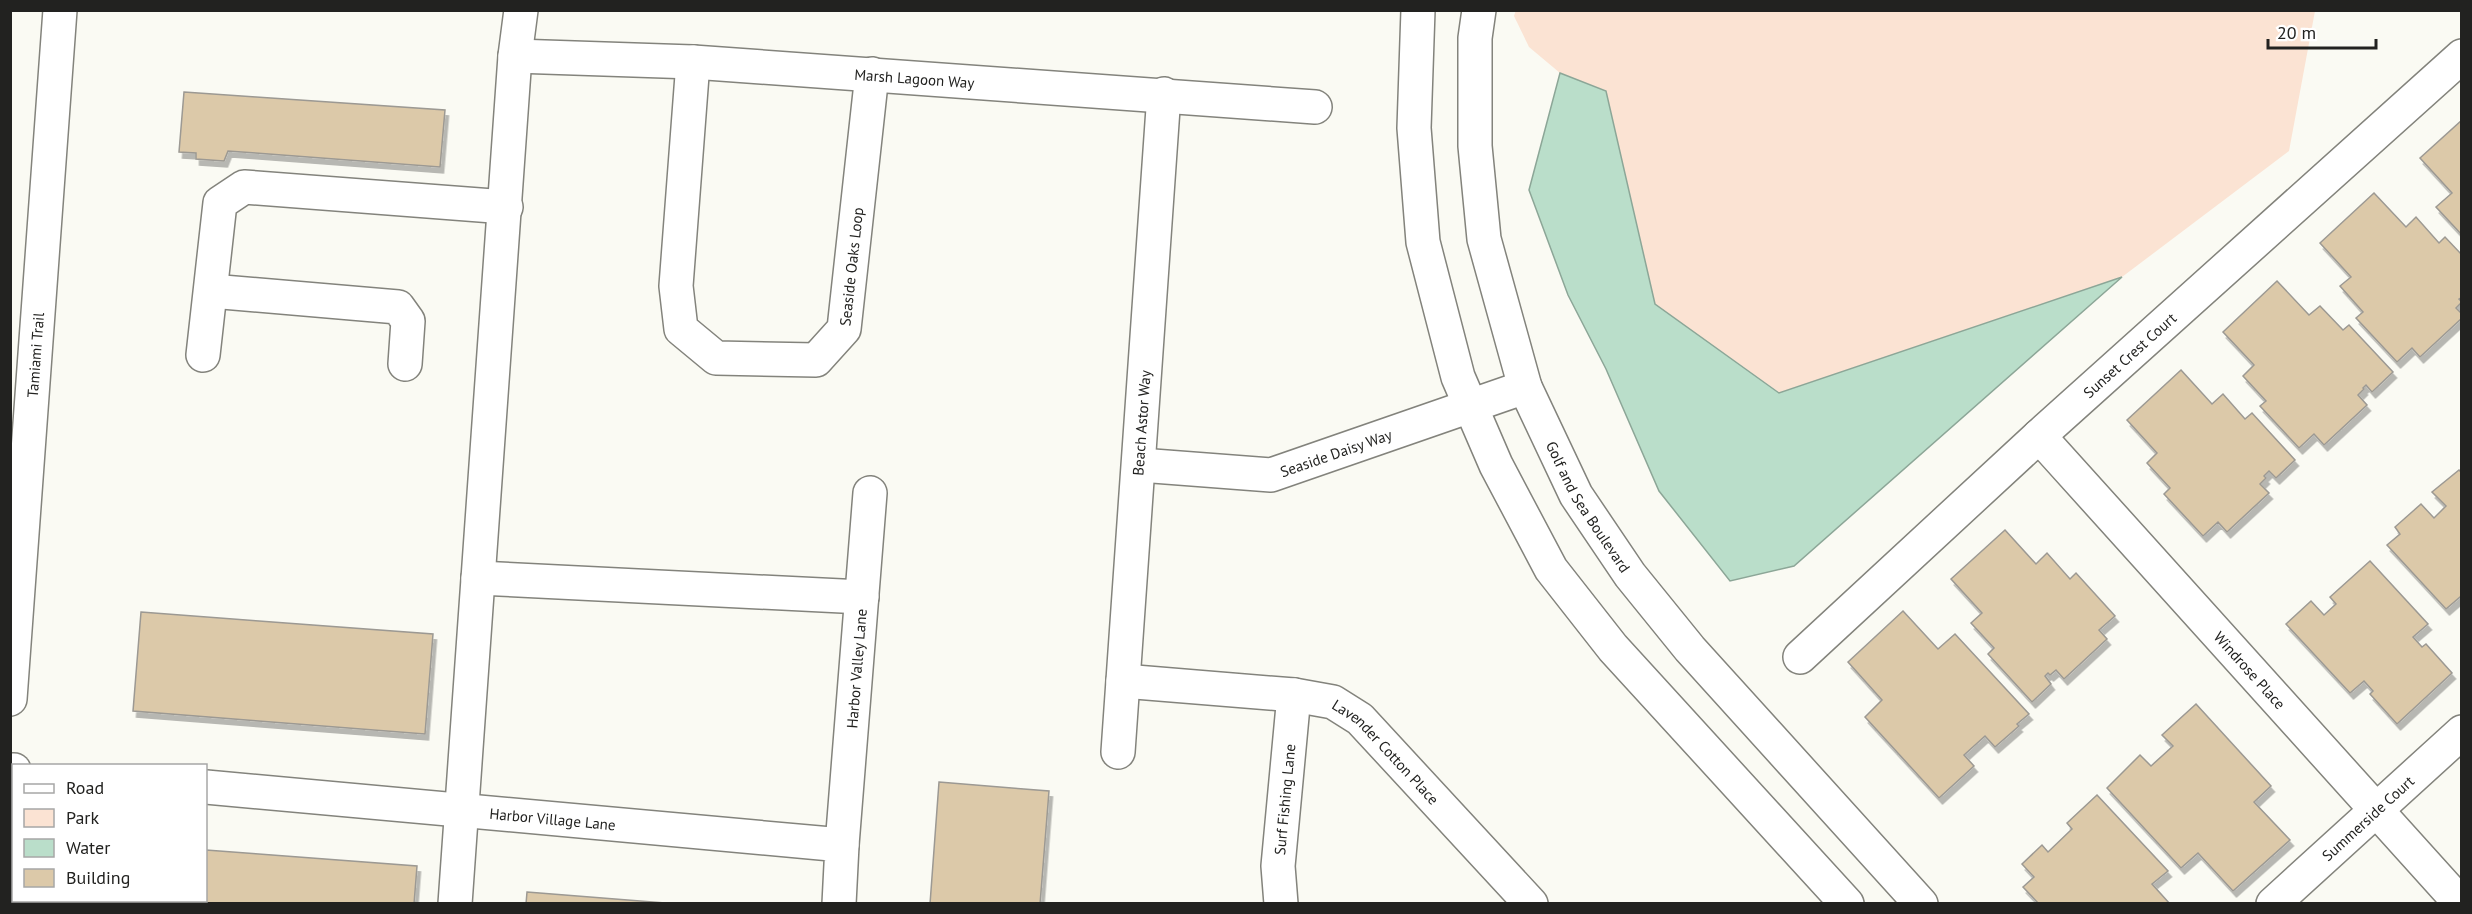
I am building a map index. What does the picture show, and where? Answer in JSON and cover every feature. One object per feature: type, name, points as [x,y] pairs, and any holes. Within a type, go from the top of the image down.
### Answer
[{"type":"street","name":"Tamiami Trail","points":[[10,699],[60,10]]},
{"type":"street","points":[[455,903],[515,56],[521,10]]},
{"type":"street","points":[[1419,10],[1414,128],[1423,242],[1458,376],[1496,465],[1551,569],[1613,648],[1847,903]]},
{"type":"street","name":"Golf and Sea Boulevard","points":[[1479,10],[1475,38],[1475,146],[1484,239],[1525,387],[1576,495],[1630,575],[1690,649],[1921,903]]},
{"type":"street","name":"Marsh Lagoon Way","points":[[515,56],[693,62],[1315,106]]},
{"type":"street","name":"Sunset Crest Court","points":[[1800,657],[2038,436],[2462,56]]},
{"type":"street","name":"Seaside Oaks Loop","points":[[693,62],[676,286],[681,329],[716,358],[816,360],[844,329],[872,74]]},
{"type":"street","name":"Beach Astor Way","points":[[1118,752],[1140,465],[1164,94]]},
{"type":"street","points":[[203,355],[220,203],[244,187],[506,207]]},
{"type":"street","points":[[211,291],[398,307],[408,321],[405,364]]},
{"type":"street","name":"Seaside Daisy Way","points":[[1140,465],[1271,475],[1525,387]]},
{"type":"street","name":"Windrose Place","points":[[2038,436],[2461,903]]},
{"type":"street","name":"Harbor Valley Lane","points":[[842,845],[870,493]]},
{"type":"street","points":[[478,578],[862,597]]},
{"type":"street","name":"Lavender Cotton Place","points":[[1123,681],[1294,695],[1333,702],[1360,719],[1531,903]]},
{"type":"street","name":"Surf Fishing Lane","points":[[1281,903],[1278,866],[1294,695]]},
{"type":"street","name":"Summerside Court","points":[[2273,903],[2462,732]]},
{"type":"street","name":"Harbor Village Lane","points":[[207,787],[842,845]]},
{"type":"street","points":[[839,903],[842,845]]},
{"type":"green space","points":[[1516,10],[2315,11],[2289,151],[2122,277],[1780,393],[1655,304],[1606,91],[1560,73],[1529,47],[1514,16]]},
{"type":"water","points":[[1560,73],[1606,91],[1655,304],[1779,393],[2122,277],[1794,566],[1730,581],[1659,491],[1606,369],[1568,295],[1529,190]]},
{"type":"building","points":[[184,92],[445,110],[440,167],[228,151],[224,161],[196,159],[196,153],[179,152]]},
{"type":"building","points":[[2462,120],[2462,235],[2436,207],[2452,193],[2420,158]]},
{"type":"building","points":[[2374,193],[2406,227],[2416,217],[2439,243],[2445,237],[2462,255],[2462,297],[2459,299],[2462,302],[2456,308],[2462,314],[2462,318],[2420,357],[2412,348],[2397,362],[2356,318],[2363,312],[2340,286],[2351,277],[2320,243]]},
{"type":"building","points":[[2277,281],[2309,315],[2320,306],[2343,330],[2349,325],[2393,372],[2372,392],[2366,385],[2363,388],[2358,395],[2367,405],[2324,445],[2314,434],[2299,448],[2260,406],[2266,401],[2243,376],[2254,365],[2223,332]]},
{"type":"building","points":[[2181,370],[2212,404],[2223,394],[2245,419],[2252,413],[2295,460],[2276,478],[2269,471],[2264,476],[2266,478],[2260,484],[2269,493],[2227,532],[2218,522],[2203,536],[2164,494],[2170,488],[2147,463],[2157,453],[2127,420]]},
{"type":"building","points":[[2459,470],[2462,473],[2462,599],[2460,597],[2446,609],[2387,545],[2400,534],[2395,527],[2421,504],[2434,518],[2446,506],[2432,492]]},
{"type":"building","points":[[2005,530],[2036,564],[2047,553],[2070,579],[2076,573],[2115,616],[2099,630],[2107,639],[2064,679],[2056,670],[2050,675],[2048,673],[2045,676],[2051,684],[2032,702],[1988,654],[1994,648],[1971,623],[1982,613],[1951,579]]},
{"type":"building","points":[[2370,561],[2428,624],[2413,637],[2422,647],[2426,644],[2452,673],[2397,724],[2370,694],[2373,691],[2364,681],[2350,693],[2286,624],[2311,601],[2324,615],[2336,604],[2330,597]]},
{"type":"building","points":[[1903,611],[1938,649],[1955,634],[2029,714],[1995,747],[1985,736],[1964,755],[1974,766],[1939,798],[1865,717],[1882,700],[1848,662]]},
{"type":"building","points":[[141,612],[433,634],[425,734],[133,711]]},
{"type":"building","points":[[2196,704],[2271,786],[2254,802],[2290,840],[2233,891],[2198,853],[2181,868],[2107,788],[2140,755],[2151,766],[2173,746],[2162,735]]},
{"type":"building","points":[[939,782],[1049,791],[1040,904],[930,904]]},
{"type":"building","points":[[2097,795],[2168,871],[2152,884],[2170,904],[2039,904],[2023,887],[2034,877],[2022,864],[2042,845],[2048,852],[2072,829],[2067,823]]},
{"type":"building","points":[[207,850],[417,866],[414,904],[121,904],[121,902],[207,902]]},
{"type":"building","points":[[527,892],[678,904],[526,904]]}]
